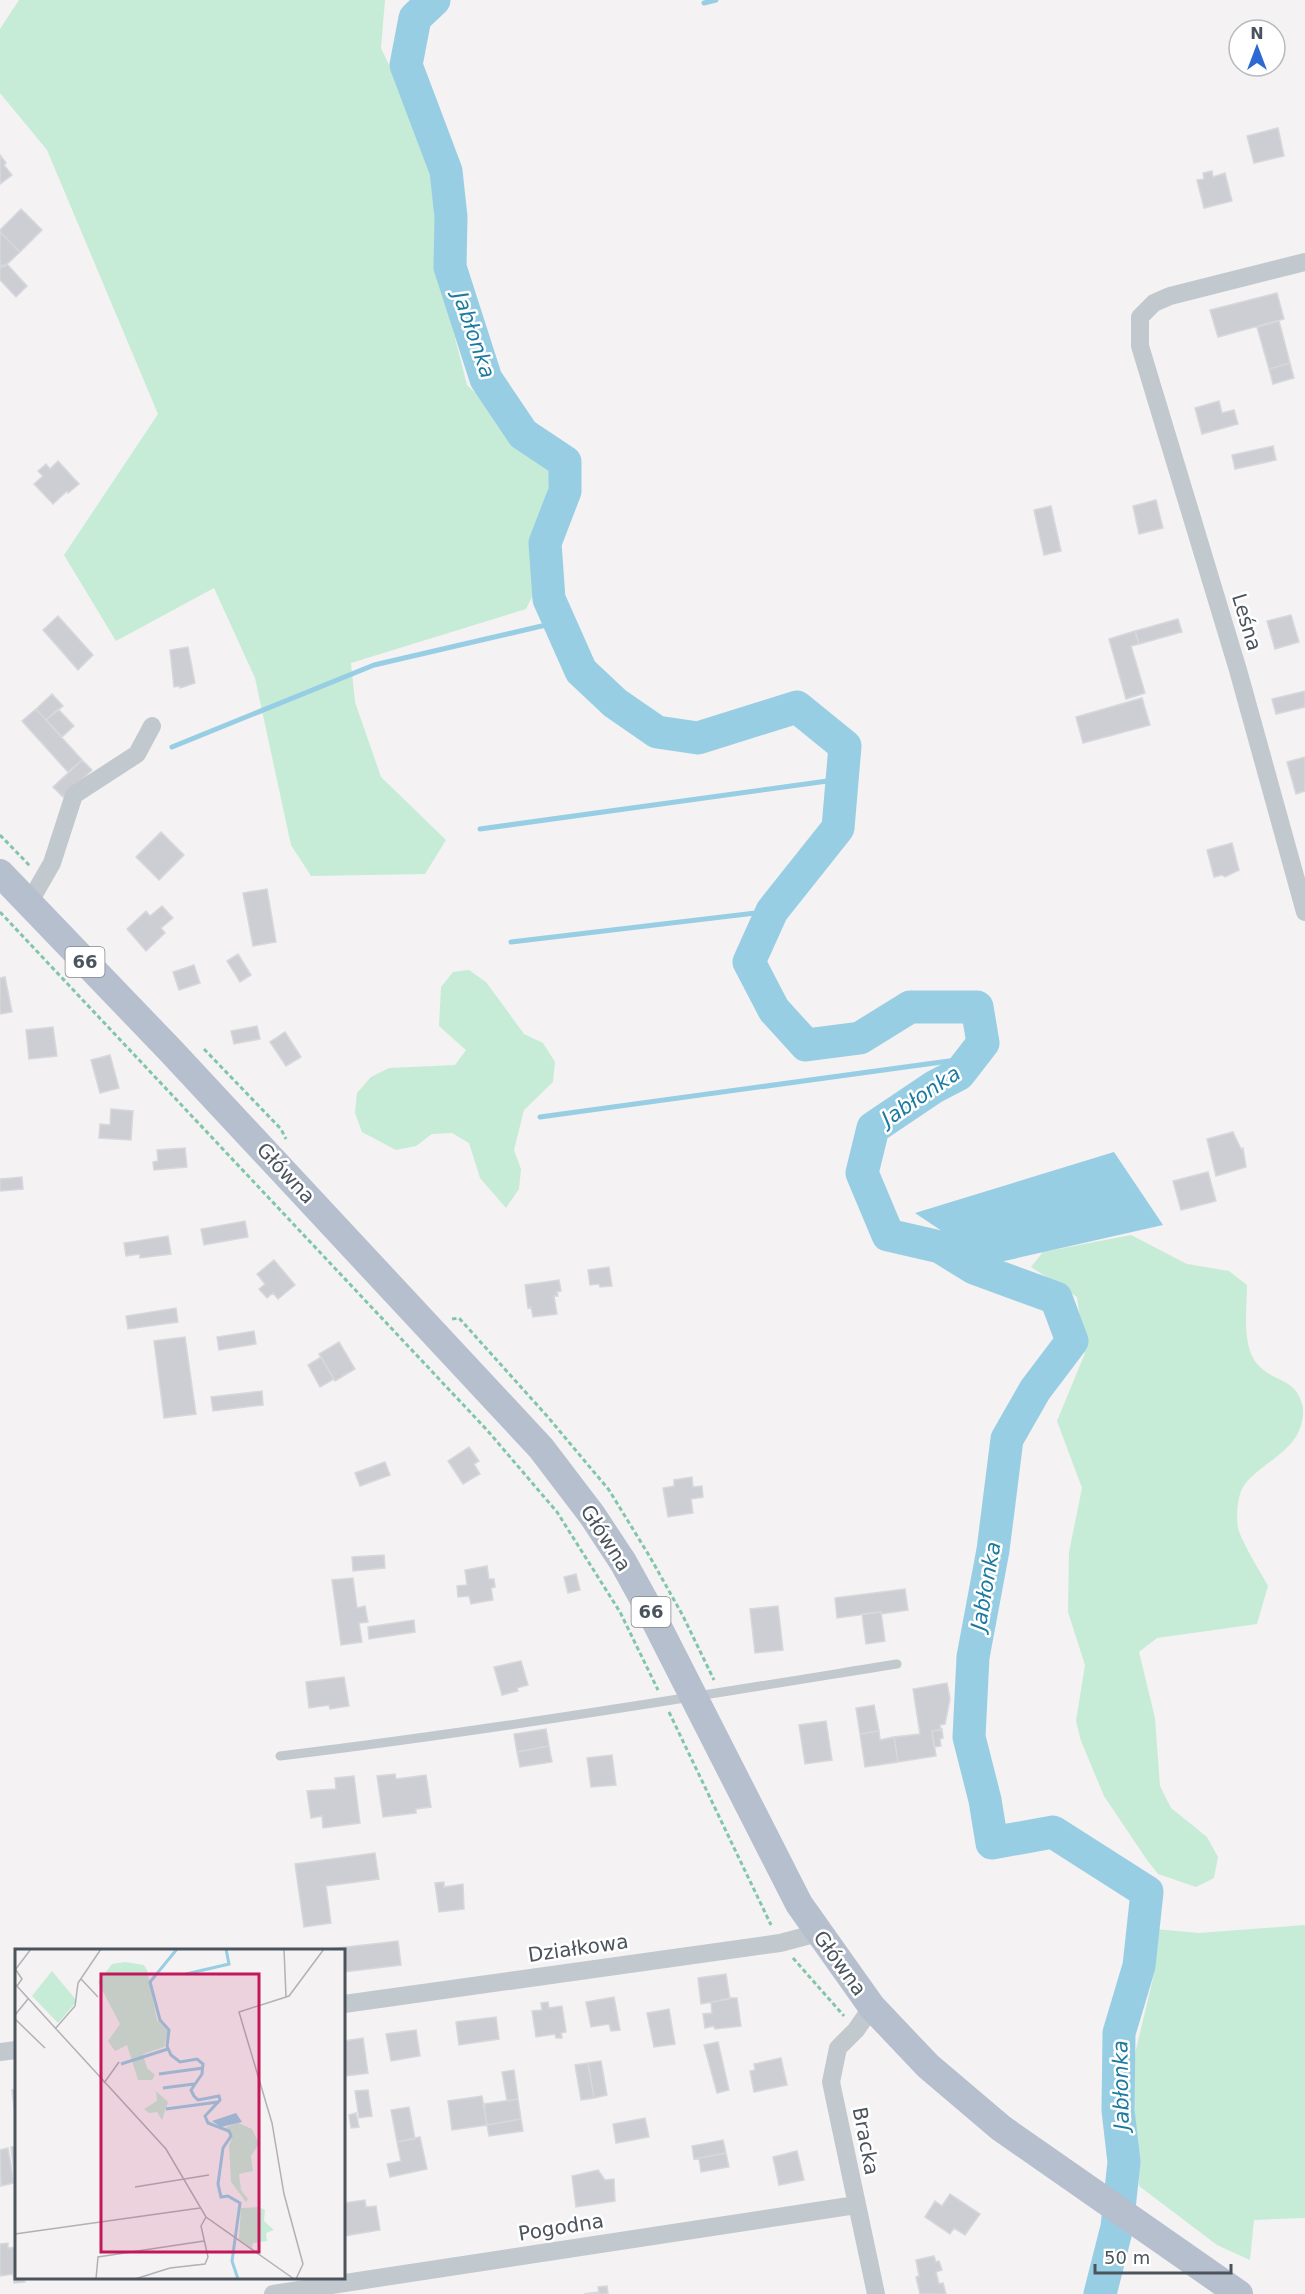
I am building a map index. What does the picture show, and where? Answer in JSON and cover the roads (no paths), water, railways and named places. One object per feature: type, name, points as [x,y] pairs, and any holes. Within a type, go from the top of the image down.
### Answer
[{"type":"main road","name":"Główna","points":[[0,873],[226,1110],[541,1448],[592,1515],[623,1562],[799,1904],[818,1934],[872,2007],[928,2066],[1001,2128],[1239,2294]]},
{"type":"street","name":"Leśna","points":[[1305,262],[1170,296],[1154,303],[1140,317],[1140,346],[1238,670],[1305,912]]},
{"type":"street","points":[[29,903],[52,863],[74,795],[137,754],[152,726]]},
{"type":"street","name":"Działkowa","points":[[345,2004],[780,1943],[818,1934]]},
{"type":"street","name":"Bracka","points":[[872,2007],[856,2030],[838,2049],[831,2082],[876,2294]]},
{"type":"street","points":[[0,2052],[15,2050]]},
{"type":"street","name":"Pogodna","points":[[273,2294],[856,2205]]},
{"type":"lane","points":[[280,1756],[428,1738],[897,1664]]},
{"type":"water","points":[[1114,1152],[1163,1225],[991,1264],[915,1213]]},
{"type":"waterway","name":"Jabłonka","points":[[434,0],[415,18],[406,65],[446,171],[451,217],[450,267],[486,379],[523,434],[565,462],[565,491],[545,543],[549,599],[581,671],[615,703],[657,732],[698,738],[797,707],[845,746],[838,828],[772,911],[749,962],[774,1010],[806,1045],[860,1038],[910,1007],[977,1007],[983,1043],[959,1074],[934,1087],[873,1128],[862,1173],[888,1235],[940,1247],[974,1268],[1056,1298],[1072,1341],[1035,1390],[1007,1439],[993,1550],[973,1657],[969,1737],[985,1800],[992,1843],[1053,1832],[1147,1892],[1139,1966],[1119,2033],[1118,2110],[1124,2162],[1117,2227],[1100,2294]]},
{"type":"waterway","points":[[704,3],[716,0]]},
{"type":"waterway","points":[[172,747],[374,665],[559,622]]},
{"type":"waterway","points":[[480,829],[842,779]]},
{"type":"waterway","points":[[511,942],[772,911]]},
{"type":"waterway","points":[[540,1117],[971,1058]]}]
